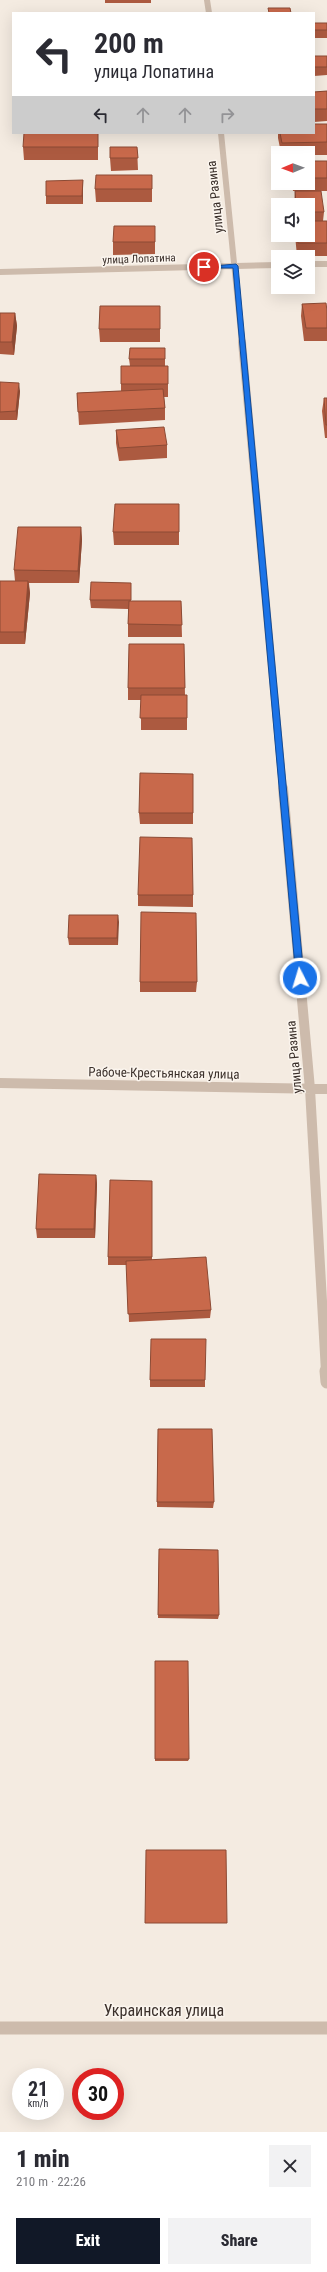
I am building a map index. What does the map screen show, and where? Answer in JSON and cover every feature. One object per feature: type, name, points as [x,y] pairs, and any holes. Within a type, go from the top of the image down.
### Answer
[{"type":"street","points":[[207,0],[209,12]]},
{"type":"street","name":"улица Разина","points":[[221,134],[236,266],[310,1089],[327,1382]]},
{"type":"street","points":[[315,264],[327,264]]},
{"type":"street","name":"улица Лопатина","points":[[0,272],[271,265]]},
{"type":"street","name":"Рабоче-Крестьянская улица","points":[[0,1083],[327,1089]]},
{"type":"street","name":"Украинская улица","points":[[0,2028],[327,2028]]},
{"type":"building","points":[[268,8],[290,8],[291,12],[269,12]]},
{"type":"building","points":[[315,23],[327,23],[327,30],[315,30]]},
{"type":"building","points":[[315,56],[327,56],[327,67],[315,67]]},
{"type":"building","points":[[327,91],[327,109],[315,109],[315,92]]},
{"type":"building","points":[[315,124],[327,124],[327,142],[282,143],[280,134],[315,134]]},
{"type":"building","points":[[24,134],[98,134],[98,147],[23,147]]},
{"type":"building","points":[[110,147],[137,147],[138,158],[110,158]]},
{"type":"building","points":[[315,161],[327,161],[327,178],[315,178]]},
{"type":"building","points":[[96,175],[152,175],[152,189],[95,189]]},
{"type":"building","points":[[83,180],[82,196],[46,196],[46,181]]},
{"type":"building","points":[[295,191],[321,191],[324,212],[315,212],[315,198],[296,198]]},
{"type":"building","points":[[315,221],[327,221],[327,243],[298,243],[315,242]]},
{"type":"building","points":[[114,226],[155,226],[155,242],[113,242]]},
{"type":"building","points":[[326,303],[327,328],[306,328],[302,304]]},
{"type":"building","points":[[100,306],[160,306],[160,329],[99,329]]},
{"type":"building","points":[[0,313],[15,313],[12,342],[0,342]]},
{"type":"building","points":[[130,348],[165,348],[165,359],[129,359]]},
{"type":"building","points":[[121,366],[168,366],[168,384],[121,384]]},
{"type":"building","points":[[0,382],[19,383],[16,411],[0,412]]},
{"type":"building","points":[[163,389],[165,408],[78,412],[77,393]]},
{"type":"building","points":[[324,398],[327,398],[327,425],[326,425]]},
{"type":"building","points":[[164,427],[167,445],[119,448],[116,430]]},
{"type":"building","points":[[115,504],[179,504],[179,532],[113,532]]},
{"type":"building","points":[[18,527],[81,527],[78,571],[14,570]]},
{"type":"building","points":[[0,581],[28,581],[24,632],[0,632]]},
{"type":"building","points":[[91,582],[131,583],[131,600],[90,600]]},
{"type":"building","points":[[129,601],[181,601],[182,625],[128,624]]},
{"type":"building","points":[[129,644],[184,644],[185,688],[128,688]]},
{"type":"building","points":[[141,695],[187,695],[187,718],[140,718]]},
{"type":"building","points":[[140,773],[193,774],[193,813],[139,813]]},
{"type":"building","points":[[140,837],[192,838],[193,895],[138,895]]},
{"type":"building","points":[[141,912],[196,913],[197,982],[140,982]]},
{"type":"building","points":[[69,915],[118,915],[117,938],[68,938]]},
{"type":"building","points":[[39,1174],[96,1175],[94,1229],[36,1229]]},
{"type":"building","points":[[110,1180],[152,1181],[152,1257],[108,1257]]},
{"type":"building","points":[[206,1257],[211,1310],[128,1314],[126,1261]]},
{"type":"building","points":[[151,1339],[206,1339],[205,1380],[150,1380]]},
{"type":"building","points":[[158,1429],[212,1429],[214,1502],[157,1502]]},
{"type":"building","points":[[159,1549],[218,1550],[219,1615],[158,1615]]},
{"type":"building","points":[[155,1661],[188,1661],[189,1759],[155,1759]]},
{"type":"building","points":[[146,1850],[226,1850],[227,1923],[145,1923]]},
{"type":"route","points":[[204,267],[236,266],[300,978]]}]
